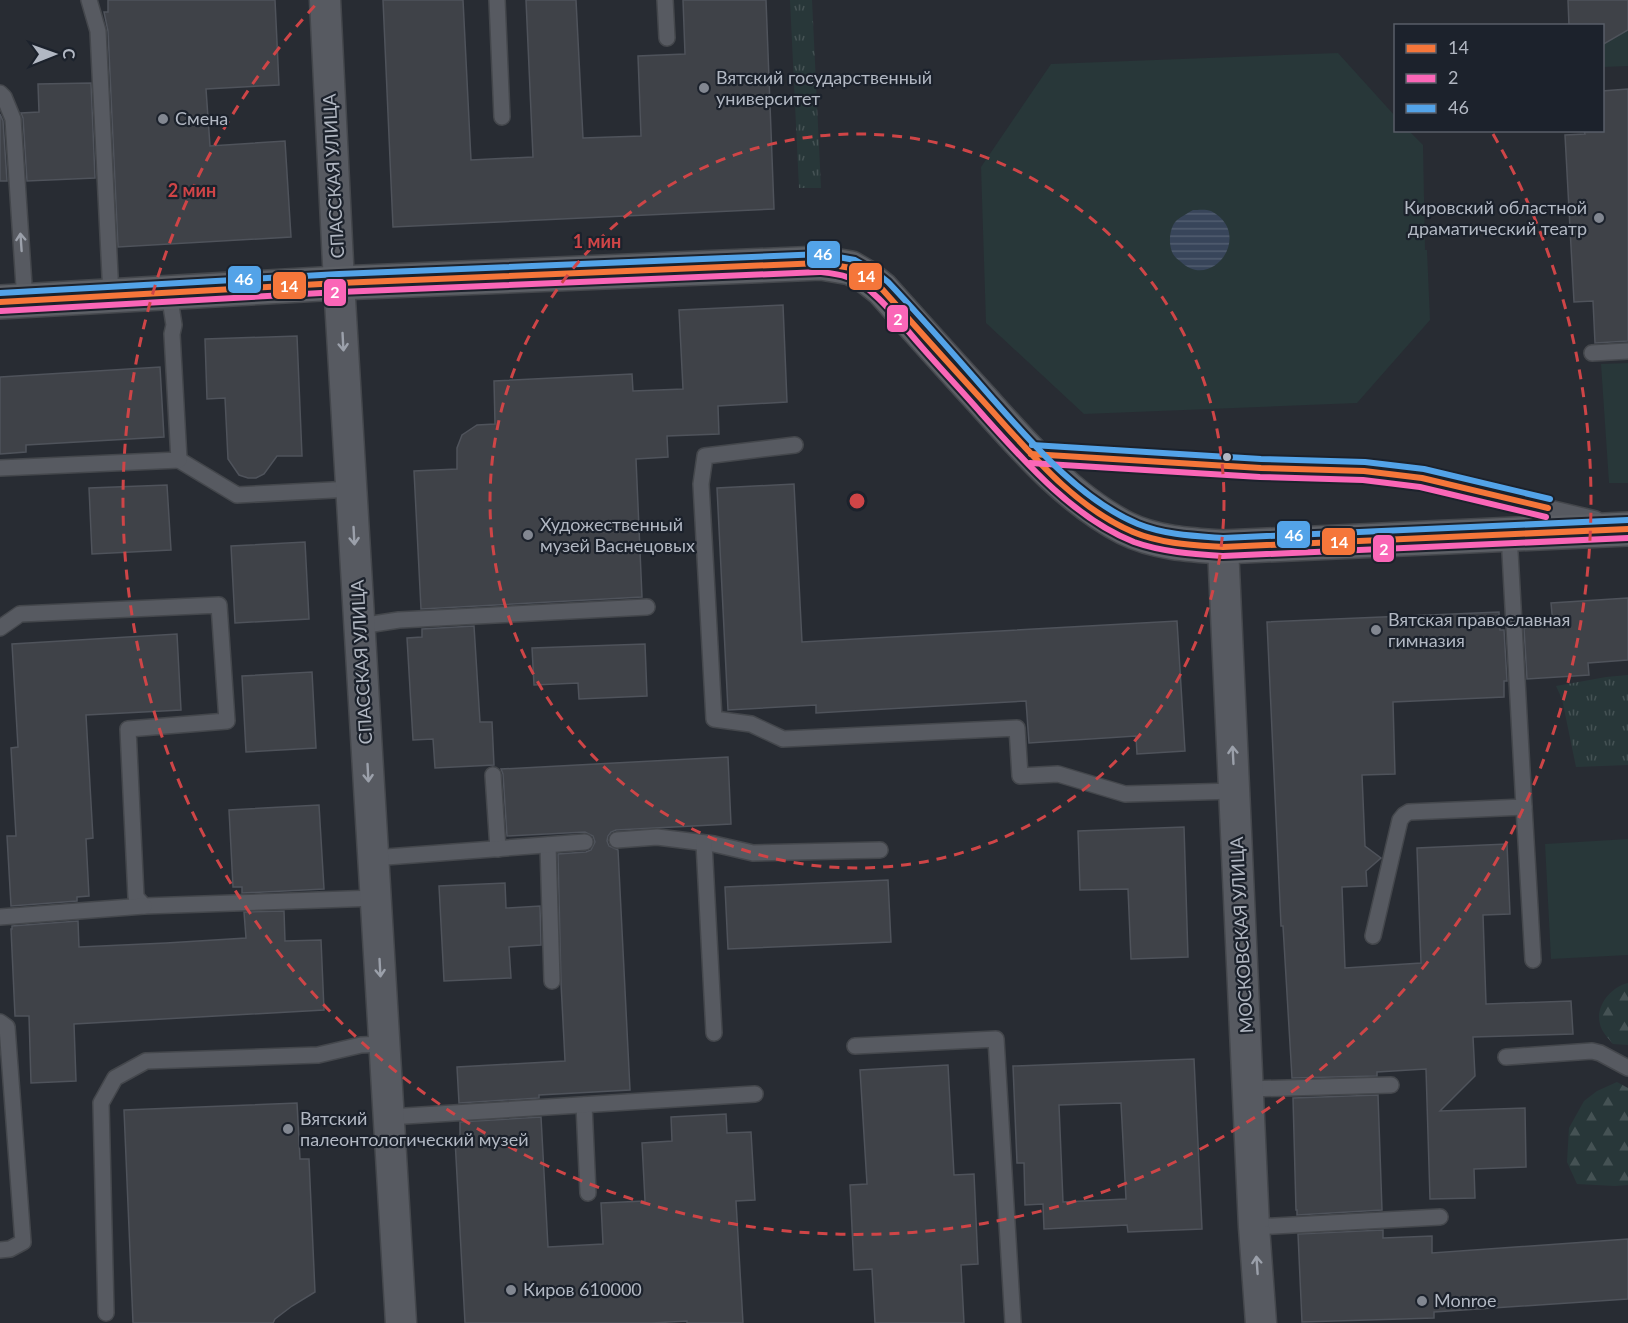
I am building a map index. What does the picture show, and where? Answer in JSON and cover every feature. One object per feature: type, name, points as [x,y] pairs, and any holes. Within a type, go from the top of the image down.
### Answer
[{"type":"main road","points":[[13,302],[339,283],[821,263],[850,268],[882,289],[1031,454],[1073,492],[1124,527],[1161,541],[1223,547],[1628,528]]},
{"type":"street","name":"СПАССКАЯ УЛИЦА","points":[[325,0],[339,283],[401,1323]]},
{"type":"street","name":"МОСКОВСКАЯ УЛИЦА","points":[[1223,547],[1254,1227],[1261,1323]]},
{"type":"lane","points":[[89,0],[98,32],[111,296]]},
{"type":"lane","points":[[497,0],[502,117]]},
{"type":"lane","points":[[665,0],[666,38]]},
{"type":"lane","points":[[0,93],[13,119],[13,302]]},
{"type":"lane","points":[[169,293],[174,325],[172,334],[179,460]]},
{"type":"lane","points":[[1592,353],[1628,351]]},
{"type":"lane","points":[[795,445],[705,456],[701,484],[714,719],[751,724],[783,739],[1017,728],[1020,776],[1058,774],[1125,794],[1235,791]]},
{"type":"lane","points":[[1031,454],[1261,468],[1364,471],[1411,476],[1628,528]]},
{"type":"lane","points":[[0,468],[179,460],[237,495],[352,489]]},
{"type":"lane","points":[[1509,534],[1533,960]]},
{"type":"lane","points":[[0,628],[20,614],[219,605],[227,721],[128,729],[136,897],[144,906]]},
{"type":"lane","points":[[360,626],[399,620],[647,607]]},
{"type":"lane","points":[[493,775],[498,849]]},
{"type":"lane","points":[[1373,936],[1394,843],[1400,820],[1404,815],[1409,812],[1524,807]]},
{"type":"lane","points":[[617,840],[657,837],[704,843],[753,853],[880,850]]},
{"type":"lane","points":[[374,858],[585,842]]},
{"type":"lane","points":[[704,843],[714,1033]]},
{"type":"lane","points":[[548,845],[552,981]]},
{"type":"lane","points":[[0,917],[144,906],[376,898]]},
{"type":"lane","points":[[0,1022],[7,1027],[23,1242],[10,1249],[0,1250]]},
{"type":"lane","points":[[855,1046],[996,1039],[1013,1323]]},
{"type":"lane","points":[[106,1313],[101,1103],[116,1078],[146,1061],[318,1055],[361,1045],[384,1044]]},
{"type":"lane","points":[[1506,1057],[1592,1051],[1628,1068]]},
{"type":"lane","points":[[1249,1089],[1279,1090],[1390,1085]]},
{"type":"lane","points":[[389,1117],[755,1094]]},
{"type":"lane","points":[[584,1105],[588,1193]]},
{"type":"lane","points":[[1254,1227],[1440,1217]]},
{"type":"green space","points":[[790,0],[812,0],[821,188],[799,188]]},
{"type":"green space","points":[[1628,0],[1628,66],[1604,67],[1604,24]]},
{"type":"green space","points":[[1338,53],[1394,115],[1394,132],[1410,132],[1423,145],[1425,250],[1427,250],[1430,320],[1357,403],[1084,414],[986,323],[981,167],[1051,64]]},
{"type":"green space","points":[[1628,363],[1628,483],[1609,483],[1601,364]]},
{"type":"green space","points":[[1628,675],[1628,765],[1576,767],[1562,699],[1556,686]]},
{"type":"green space","points":[[1628,839],[1628,955],[1551,959],[1545,844]]},
{"type":"green space","points":[[1628,983],[1628,1045],[1613,1044],[1601,1027],[1600,1011],[1610,993]]},
{"type":"green space","points":[[1617,1082],[1628,1088],[1628,1185],[1577,1184],[1567,1162],[1569,1128],[1584,1101],[1597,1091]]},
{"type":"water","points":[[1193,210],[1211,211],[1224,221],[1229,233],[1229,245],[1224,257],[1215,265],[1204,270],[1192,269],[1179,260],[1173,254],[1170,246],[1174,223]]},
{"type":"building","points":[[108,0],[275,0],[279,85],[206,89],[210,146],[285,141],[291,237],[118,247],[108,31],[104,12],[108,12]]},
{"type":"building","points":[[383,0],[463,0],[471,160],[533,157],[526,0],[576,0],[583,138],[641,136],[638,56],[685,54],[683,0],[766,0],[774,209],[393,227]]},
{"type":"building","points":[[1568,0],[1628,0],[1628,30],[1604,44],[1604,24],[1569,24]]},
{"type":"building","points":[[91,83],[95,178],[27,181],[21,113],[39,112],[38,84]]},
{"type":"building","name":"Кировский областной драматический театр","points":[[1628,89],[1628,341],[1595,343],[1593,301],[1574,302],[1565,135],[1604,132],[1604,91]]},
{"type":"building","points":[[0,114],[3,121],[7,181],[0,181]]},
{"type":"building","name":"Художественный музей Васнецовых","points":[[783,305],[787,402],[718,406],[719,434],[667,436],[668,457],[636,459],[642,597],[421,609],[414,471],[457,469],[457,448],[462,435],[477,425],[495,424],[494,381],[632,374],[633,391],[683,389],[679,310]]},
{"type":"building","points":[[297,336],[302,456],[277,456],[264,474],[256,478],[239,475],[228,459],[225,398],[207,399],[205,339]]},
{"type":"building","points":[[160,367],[164,437],[26,445],[26,452],[0,454],[0,377]]},
{"type":"building","points":[[794,484],[802,642],[1177,621],[1185,751],[1137,754],[1136,736],[1029,743],[1026,701],[816,713],[816,705],[728,710],[717,488]]},
{"type":"building","points":[[167,485],[171,550],[92,554],[89,488]]},
{"type":"building","points":[[305,542],[309,619],[235,623],[231,546]]},
{"type":"building","points":[[1628,598],[1628,660],[1588,663],[1589,675],[1527,679],[1524,628],[1553,625],[1551,603]]},
{"type":"building","points":[[1499,612],[1500,630],[1504,630],[1507,681],[1504,681],[1504,697],[1393,702],[1395,774],[1362,775],[1365,846],[1381,858],[1366,871],[1367,886],[1342,887],[1345,968],[1421,963],[1417,848],[1507,844],[1510,914],[1483,915],[1486,1004],[1571,1001],[1573,1034],[1473,1037],[1475,1076],[1440,1111],[1525,1108],[1526,1167],[1474,1169],[1475,1198],[1430,1199],[1426,1069],[1377,1072],[1377,1076],[1292,1078],[1283,926],[1281,926],[1267,622]]},
{"type":"building","points":[[474,626],[480,722],[492,722],[494,765],[435,768],[433,739],[413,740],[407,638],[422,637],[422,629]]},
{"type":"building","points":[[177,634],[181,710],[86,715],[93,838],[86,839],[89,896],[77,897],[77,901],[11,906],[7,836],[16,836],[11,748],[18,747],[12,644]]},
{"type":"building","points":[[645,644],[647,696],[579,699],[578,683],[534,685],[532,648]]},
{"type":"building","points":[[312,672],[316,748],[246,752],[242,676]]},
{"type":"building","points":[[728,757],[731,824],[616,830],[608,836],[609,846],[618,850],[630,1090],[539,1095],[539,1098],[459,1103],[457,1067],[565,1061],[558,854],[586,852],[591,850],[595,842],[593,836],[585,832],[507,836],[501,769]]},
{"type":"building","points":[[319,805],[324,889],[242,893],[242,887],[233,887],[229,810]]},
{"type":"building","points":[[1184,827],[1188,957],[1131,959],[1128,889],[1080,890],[1078,831]]},
{"type":"building","points":[[888,880],[891,942],[728,949],[725,887]]},
{"type":"building","points":[[505,883],[506,908],[540,906],[541,945],[509,947],[511,978],[444,981],[439,886]]},
{"type":"building","points":[[284,911],[285,941],[321,940],[324,1010],[74,1024],[76,1081],[31,1083],[29,1016],[15,1016],[12,926],[78,921],[79,947],[166,943],[246,938],[244,912]]},
{"type":"building","points":[[1194,1059],[1202,1229],[1128,1232],[1127,1225],[1044,1229],[1043,1204],[1025,1205],[1024,1163],[1017,1163],[1013,1066]],"holes":[[[1121,1103],[1126,1199],[1063,1202],[1059,1105]]]},
{"type":"building","points":[[948,1065],[954,1175],[974,1174],[978,1264],[961,1265],[964,1323],[875,1323],[872,1269],[854,1270],[850,1185],[867,1184],[860,1070]]},
{"type":"building","points":[[1378,1095],[1382,1210],[1297,1215],[1293,1098]]},
{"type":"building","points":[[297,1103],[300,1159],[309,1159],[315,1292],[292,1306],[273,1323],[133,1323],[124,1110]]},
{"type":"building","points":[[726,1114],[727,1133],[751,1132],[755,1200],[736,1201],[743,1323],[687,1323],[687,1321],[465,1323],[455,1139],[460,1138],[460,1122],[541,1117],[548,1247],[603,1244],[601,1203],[645,1201],[642,1143],[672,1141],[671,1117]]},
{"type":"building","points":[[1383,1230],[1383,1238],[1432,1236],[1432,1253],[1628,1239],[1628,1299],[1434,1312],[1434,1318],[1302,1322],[1298,1234]]},
{"type":"transit line","name":"46","points":[[0,293],[339,274],[822,254],[855,260],[888,282],[1058,469],[1117,514],[1148,528],[1223,538],[1628,520]]},
{"type":"transit line","name":"14","points":[[0,302],[339,283],[821,263],[851,268],[882,289],[1016,438],[1070,492],[1111,521],[1144,536],[1178,543],[1223,547],[1628,529]]},
{"type":"transit line","name":"2","points":[[1,311],[339,292],[830,273],[857,281],[877,297],[1014,450],[1050,486],[1090,518],[1134,542],[1167,550],[1223,556],[1628,538]]},
{"type":"transit line","name":"46","points":[[1032,445],[1261,459],[1365,462],[1424,469],[1550,499]]},
{"type":"transit line","name":"14","points":[[1031,454],[1261,468],[1364,471],[1422,478],[1548,508]]},
{"type":"transit line","name":"2","points":[[1030,463],[1260,477],[1363,480],[1420,487],[1546,517]]},
{"type":"place","name":"Вятский государственный университет","points":[[704,88]]},
{"type":"place","name":"Смена","points":[[163,119]]},
{"type":"place","name":"Кировский областной драматический театр","points":[[1599,218]]},
{"type":"place","name":"Художественный музей Васнецовых","points":[[528,535]]},
{"type":"place","name":"Вятская православная гимназия","points":[[1376,630]]},
{"type":"place","name":"Вятский палеонтологический музей","points":[[288,1129]]},
{"type":"place","name":"Киров 610000","points":[[511,1290]]},
{"type":"place","name":"Monroe","points":[[1422,1301]]}]
